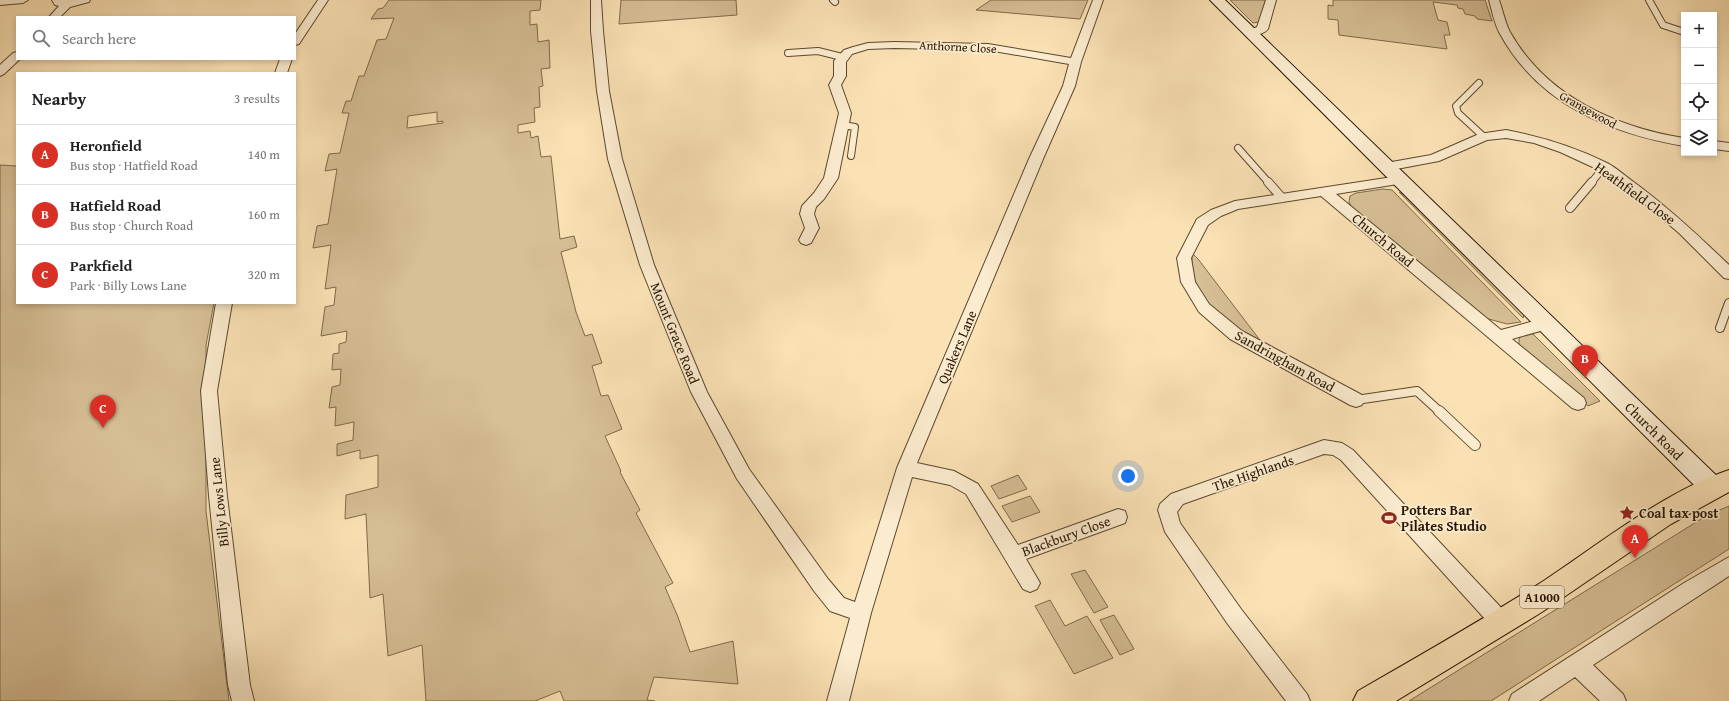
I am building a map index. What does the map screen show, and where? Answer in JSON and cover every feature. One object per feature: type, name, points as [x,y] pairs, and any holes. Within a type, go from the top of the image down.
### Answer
[{"type":"main road","name":"A1000","points":[[1368,701],[1502,623],[1666,515],[1720,483]]},
{"type":"street","points":[[0,2],[23,0]]},
{"type":"street","points":[[55,16],[62,2],[85,0]]},
{"type":"street","points":[[296,40],[323,0]]},
{"type":"street","name":"Mount Grace Road","points":[[596,0],[597,31],[603,91],[615,159],[647,265],[699,392],[743,474],[821,585],[837,605],[861,613]]},
{"type":"street","name":"Quakers Lane","points":[[838,701],[861,613],[906,468],[1036,159],[1069,86],[1075,62],[1098,0]]},
{"type":"street","name":"Church Road","points":[[1217,0],[1545,324],[1720,483]]},
{"type":"street","points":[[1251,33],[1262,29],[1271,0]]},
{"type":"street","name":"Grangewood","points":[[1494,0],[1504,30],[1519,53],[1534,72],[1566,100],[1616,127],[1650,137],[1681,142]]},
{"type":"street","name":"Anthorne Close","points":[[842,57],[848,52],[868,46],[935,45],[988,47],[1075,62]]},
{"type":"street","points":[[0,72],[16,56]]},
{"type":"street","points":[[806,240],[812,228],[812,224],[807,214],[809,206],[819,196],[831,178],[843,125],[845,113],[836,85],[840,76],[840,61],[842,57]]},
{"type":"street","points":[[281,72],[286,60]]},
{"type":"street","name":"Heathfield Close","points":[[1393,174],[1484,137],[1506,134],[1537,140],[1565,149],[1604,167],[1645,197],[1684,230],[1729,274]]},
{"type":"street","points":[[1717,145],[1729,147]]},
{"type":"street","points":[[1325,192],[1393,174]]},
{"type":"street","name":"Church Road","points":[[1325,192],[1578,403]]},
{"type":"street","name":"Sandringham Road","points":[[1325,192],[1235,205],[1216,212],[1202,222],[1184,258],[1188,282],[1204,308],[1236,335],[1356,400]]},
{"type":"street","name":"Billy Lows Lane","points":[[224,304],[209,390],[218,496],[239,685],[244,701]]},
{"type":"street","points":[[1498,337],[1545,324]]},
{"type":"street","name":"The Highlands","points":[[1299,701],[1234,616],[1172,526],[1167,510],[1177,499],[1324,447],[1336,448],[1347,455],[1502,623]]},
{"type":"street","name":"Blackbury Close","points":[[906,468],[954,478],[972,489],[1030,582]]},
{"type":"street","name":"Blackbury Close","points":[[1014,555],[1118,517]]},
{"type":"street","points":[[1520,701],[1691,589],[1729,566]]},
{"type":"street","points":[[1577,664],[1615,701]]},
{"type":"lane","points":[[1649,0],[1663,25],[1673,30],[1681,31]]},
{"type":"lane","points":[[788,53],[818,51],[842,57]]},
{"type":"lane","points":[[1479,83],[1456,106],[1458,113],[1484,137]]},
{"type":"lane","points":[[843,125],[855,127],[851,156]]},
{"type":"lane","points":[[1238,148],[1282,198]]},
{"type":"lane","points":[[1570,208],[1604,167]]},
{"type":"lane","points":[[1720,328],[1729,303]]},
{"type":"lane","points":[[1356,400],[1417,391],[1475,445]]},
{"type":"shaded area","points":[[389,0],[541,0],[540,10],[530,11],[530,25],[537,24],[538,42],[549,40],[550,68],[541,69],[543,86],[539,87],[540,107],[534,108],[535,122],[518,125],[518,133],[530,131],[531,138],[538,136],[541,157],[551,156],[560,239],[574,236],[577,247],[561,252],[576,312],[585,336],[592,334],[602,363],[592,366],[601,396],[608,395],[622,429],[605,436],[621,471],[620,472],[640,510],[636,513],[673,583],[665,587],[678,617],[690,652],[733,641],[738,684],[654,677],[647,700],[655,701],[564,701],[560,691],[535,701],[426,701],[422,645],[388,656],[383,594],[370,598],[366,514],[345,519],[346,495],[378,487],[378,455],[360,459],[360,450],[337,456],[337,444],[353,440],[354,422],[335,426],[336,407],[329,408],[332,387],[340,385],[341,369],[332,370],[333,354],[339,353],[339,344],[346,342],[347,331],[321,336],[325,307],[334,305],[336,287],[325,289],[331,245],[313,248],[317,226],[328,224],[337,169],[325,171],[329,154],[340,153],[349,113],[342,113],[346,101],[351,101],[359,76],[364,76],[377,40],[386,39],[394,18],[371,19],[378,9],[383,8]],"holes":[[[437,112],[437,122],[443,121],[443,123],[407,128],[408,116]]]},
{"type":"shaded area","points":[[621,0],[736,0],[737,15],[619,24]]},
{"type":"shaded area","points":[[991,0],[1088,0],[1080,19],[976,10]]},
{"type":"shaded area","points":[[1230,0],[1266,0],[1259,22],[1253,23]]},
{"type":"shaded area","points":[[1333,0],[1485,0],[1492,21],[1477,19],[1475,16],[1465,14],[1463,9],[1458,8],[1457,5],[1433,2],[1438,20],[1447,22],[1450,35],[1444,35],[1447,49],[1339,35],[1338,20],[1328,19],[1328,5],[1333,6]]},
{"type":"shaded area","points":[[0,165],[16,166],[16,304],[214,304],[206,345],[206,511],[229,701],[0,701]]},
{"type":"shaded area","points":[[1383,189],[1392,190],[1521,322],[1507,324],[1485,318],[1352,208],[1349,202],[1350,196],[1356,193]]},
{"type":"shaded area","points":[[1399,192],[1408,197],[1521,310],[1524,315],[1523,318]]},
{"type":"shaded area","points":[[1192,253],[1266,348],[1235,328],[1215,311],[1207,301],[1194,278]]},
{"type":"shaded area","points":[[1527,333],[1533,334],[1600,401],[1588,406],[1526,351],[1519,344],[1519,339],[1522,335]]},
{"type":"shaded area","points":[[1018,475],[1027,489],[999,499],[991,486]]},
{"type":"shaded area","points":[[1030,496],[1040,512],[1012,522],[1002,506]]},
{"type":"shaded area","points":[[1729,506],[1729,549],[1491,701],[1409,701],[1706,516]]},
{"type":"shaded area","points":[[1085,570],[1108,607],[1094,613],[1071,574]]},
{"type":"shaded area","points":[[1050,600],[1065,626],[1087,616],[1113,658],[1074,674],[1035,606]]},
{"type":"shaded area","points":[[1114,615],[1134,649],[1120,655],[1100,620]]},
{"type":"place","name":"Hatfield Road","points":[[1585,378]]},
{"type":"place","name":"Parkfield","points":[[103,428]]},
{"type":"place","name":"Coal tax post","points":[[1627,513]]},
{"type":"place","name":"Potters Bar Pilates Studio","points":[[1389,518]]},
{"type":"place","name":"Heronfield","points":[[1635,558]]}]
